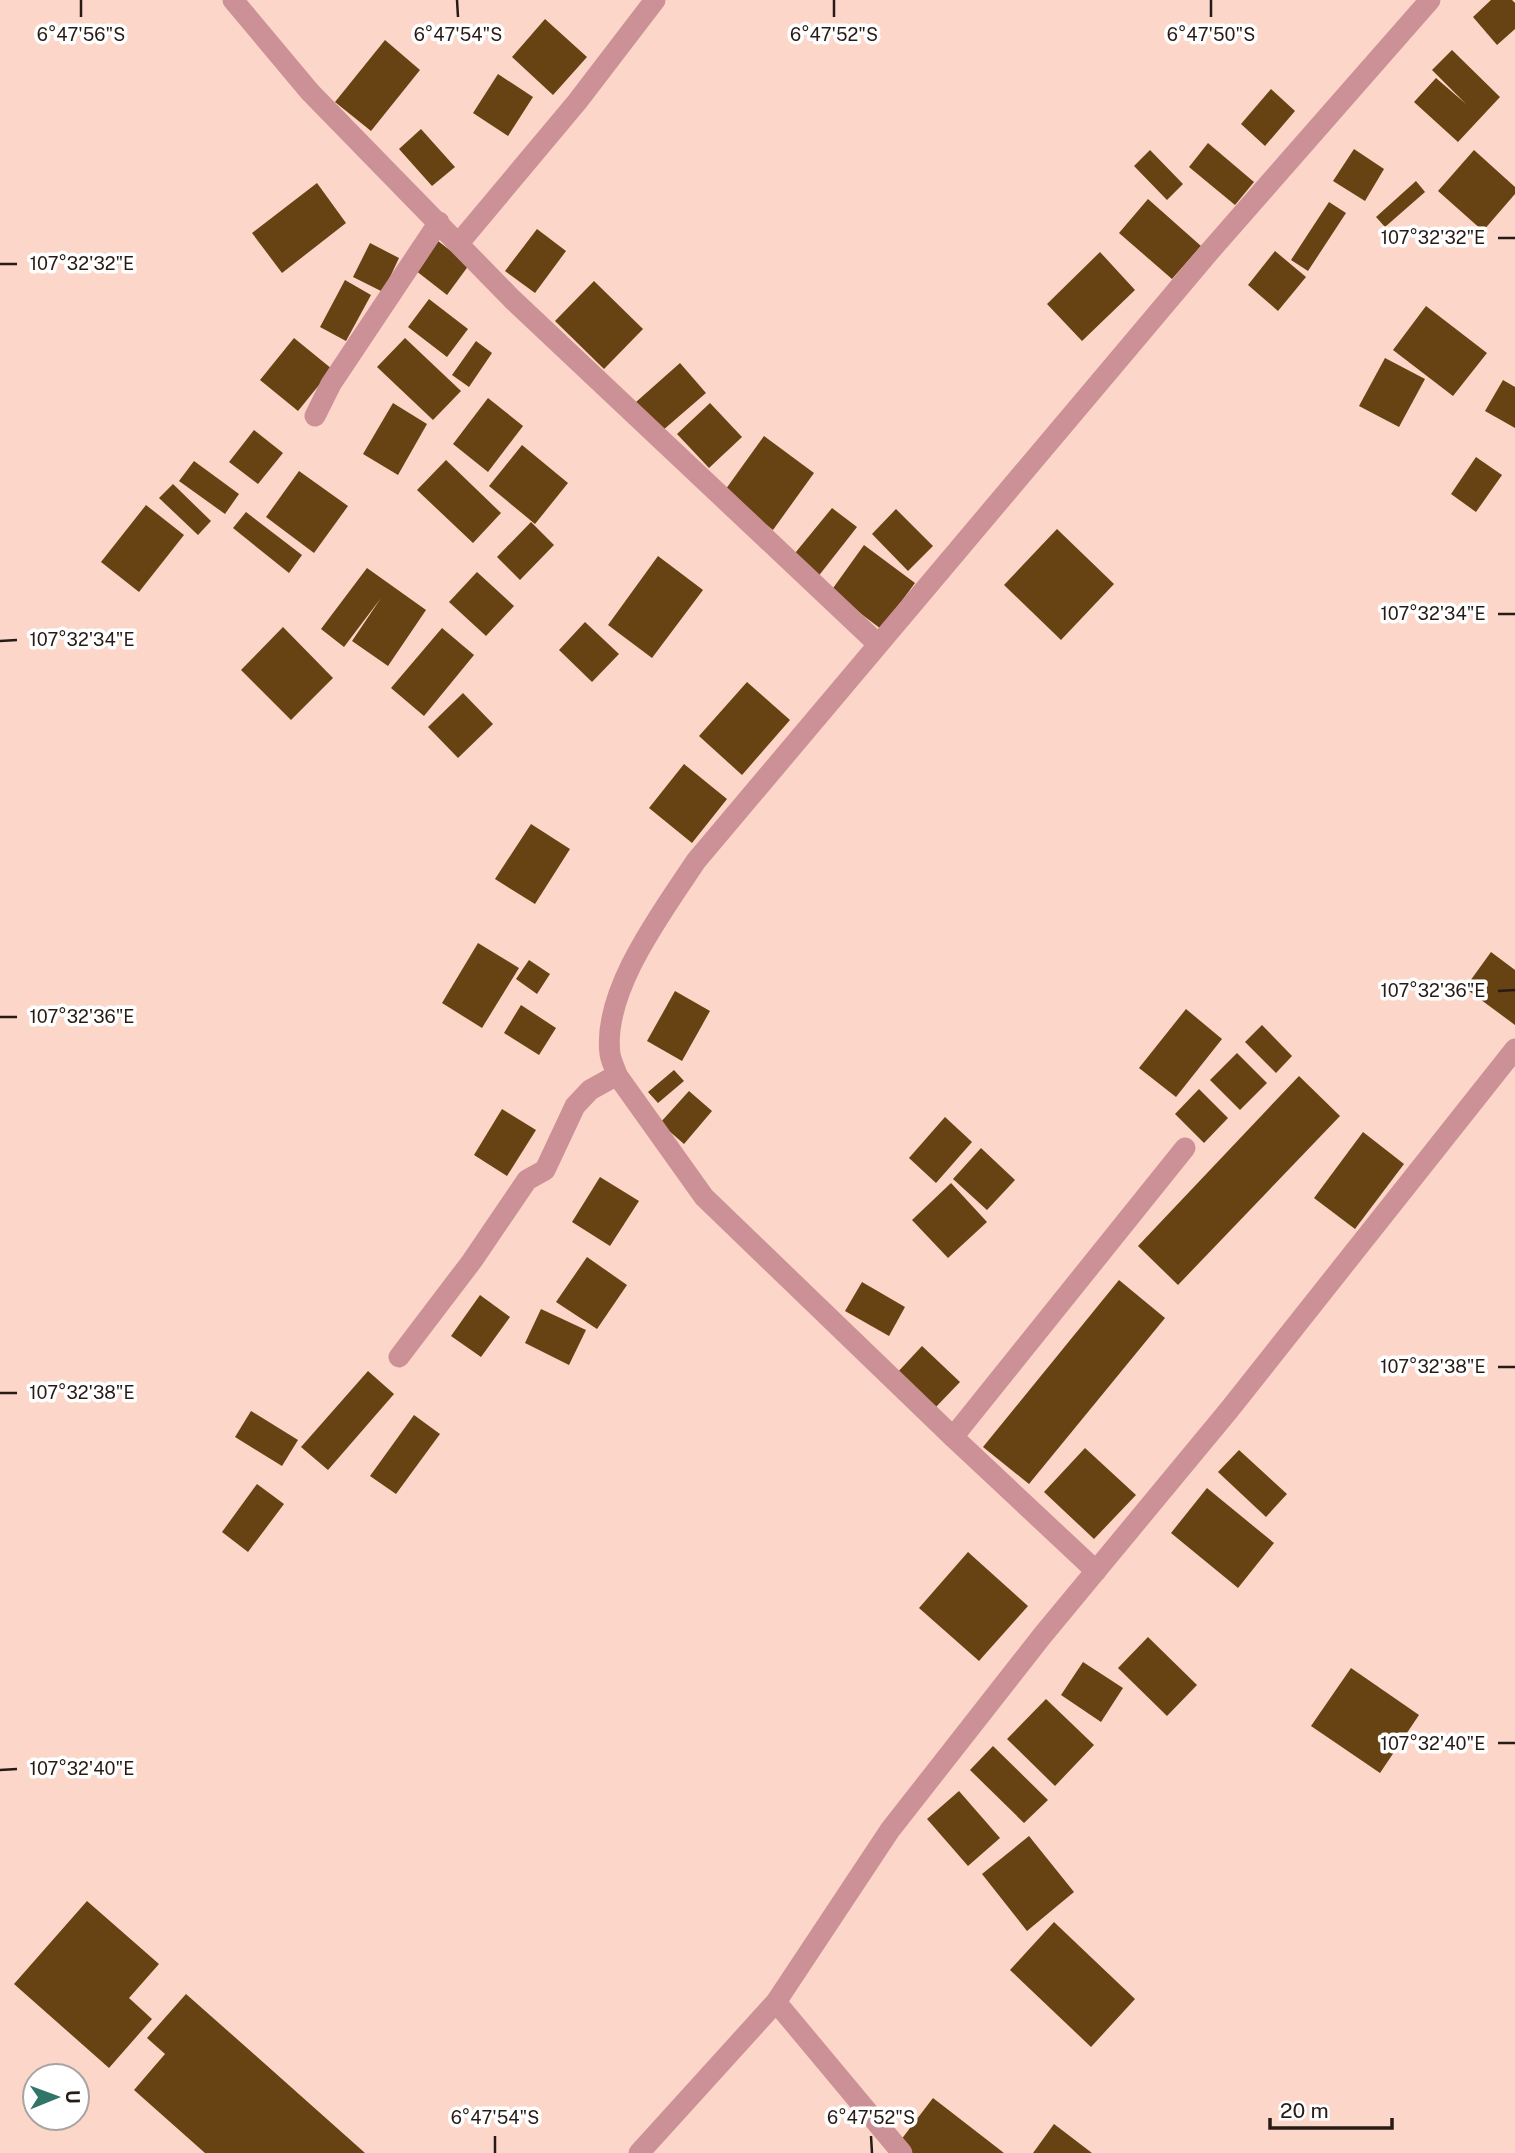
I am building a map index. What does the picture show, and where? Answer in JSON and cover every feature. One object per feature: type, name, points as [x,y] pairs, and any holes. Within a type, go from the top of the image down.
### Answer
[{"type":"street","points":[[233,0],[310,92],[512,299],[878,644]]},
{"type":"street","points":[[458,243],[577,102],[654,0]]},
{"type":"street","points":[[1096,1571],[704,1197],[617,1075],[610,1054],[614,1011],[631,964],[696,861],[1210,251],[1430,0]]},
{"type":"street","points":[[315,416],[331,384],[439,222]]},
{"type":"street","points":[[639,2153],[776,2002],[890,1830],[1042,1636],[1228,1410],[1515,1049]]},
{"type":"street","points":[[399,1357],[472,1261],[527,1180],[545,1170],[575,1105],[590,1090],[617,1075]]},
{"type":"street","points":[[953,1437],[1185,1148]]},
{"type":"street","points":[[776,2002],[902,2153]]},
{"type":"building","points":[[1491,0],[1512,0],[1515,3],[1515,29],[1497,45],[1473,17]]},
{"type":"building","points":[[545,19],[587,57],[553,95],[512,57]]},
{"type":"building","points":[[385,40],[420,70],[371,131],[335,102]]},
{"type":"building","points":[[1452,50],[1500,97],[1458,142],[1414,102],[1436,78],[1466,104],[1432,70]]},
{"type":"building","points":[[498,74],[533,97],[508,136],[473,113]]},
{"type":"building","points":[[1271,89],[1295,111],[1265,146],[1241,124]]},
{"type":"building","points":[[421,129],[455,167],[432,186],[399,149]]},
{"type":"building","points":[[1208,143],[1254,182],[1235,205],[1189,167]]},
{"type":"building","points":[[1354,149],[1384,169],[1365,201],[1333,181]]},
{"type":"building","points":[[1150,150],[1183,184],[1167,200],[1134,166]]},
{"type":"building","points":[[1474,150],[1515,187],[1515,194],[1483,231],[1438,191]]},
{"type":"building","points":[[1416,181],[1425,192],[1385,227],[1376,217]]},
{"type":"building","points":[[317,183],[346,223],[282,273],[252,233]]},
{"type":"building","points":[[1148,199],[1201,246],[1172,279],[1119,233]]},
{"type":"building","points":[[1329,202],[1346,213],[1308,271],[1291,260]]},
{"type":"building","points":[[537,229],[566,251],[535,293],[505,271]]},
{"type":"building","points":[[438,241],[469,265],[447,295],[415,270]]},
{"type":"building","points":[[370,243],[399,258],[383,292],[353,277]]},
{"type":"building","points":[[1275,251],[1306,277],[1278,311],[1248,285]]},
{"type":"building","points":[[1100,252],[1135,290],[1082,341],[1047,304]]},
{"type":"building","points":[[345,280],[371,295],[346,341],[320,327]]},
{"type":"building","points":[[594,281],[643,329],[604,369],[555,321]]},
{"type":"building","points":[[429,299],[468,329],[447,357],[408,327]]},
{"type":"building","points":[[1426,306],[1487,353],[1453,396],[1393,350]]},
{"type":"building","points":[[294,338],[332,369],[298,411],[260,380]]},
{"type":"building","points":[[405,338],[461,391],[433,420],[377,367]]},
{"type":"building","points":[[476,341],[492,353],[469,387],[452,375]]},
{"type":"building","points":[[1385,358],[1425,379],[1399,427],[1359,406]]},
{"type":"building","points":[[680,363],[706,393],[662,431],[636,402]]},
{"type":"building","points":[[1503,380],[1515,387],[1515,428],[1485,411]]},
{"type":"building","points":[[488,398],[523,426],[488,472],[453,444]]},
{"type":"building","points":[[393,403],[427,424],[398,475],[363,454]]},
{"type":"building","points":[[710,403],[742,437],[709,468],[677,434]]},
{"type":"building","points":[[254,430],[283,453],[258,484],[229,462]]},
{"type":"building","points":[[764,436],[814,473],[773,530],[723,493]]},
{"type":"building","points":[[522,445],[568,483],[535,524],[489,486]]},
{"type":"building","points":[[1476,457],[1502,475],[1476,512],[1451,494]]},
{"type":"building","points":[[446,460],[501,513],[473,543],[417,490]]},
{"type":"building","points":[[194,461],[239,494],[225,514],[179,481]]},
{"type":"building","points":[[299,471],[348,506],[314,553],[266,517]]},
{"type":"building","points":[[173,484],[211,521],[198,535],[159,498]]},
{"type":"building","points":[[146,505],[184,535],[139,592],[101,562]]},
{"type":"building","points":[[832,508],[857,527],[817,578],[791,558]]},
{"type":"building","points":[[896,509],[933,546],[908,571],[872,534]]},
{"type":"building","points":[[246,512],[302,555],[289,573],[233,528]]},
{"type":"building","points":[[531,522],[554,545],[520,580],[497,557]]},
{"type":"building","points":[[1057,529],[1114,584],[1061,640],[1004,585]]},
{"type":"building","points":[[864,545],[915,583],[881,629],[831,591]]},
{"type":"building","points":[[658,556],[703,590],[652,658],[608,625]]},
{"type":"building","points":[[367,568],[426,610],[388,666],[352,641],[381,598],[344,647],[321,629]]},
{"type":"building","points":[[477,572],[514,606],[486,636],[449,602]]},
{"type":"building","points":[[585,622],[619,654],[592,682],[559,650]]},
{"type":"building","points":[[283,627],[333,678],[291,720],[241,670]]},
{"type":"building","points":[[442,628],[474,655],[424,716],[391,688]]},
{"type":"building","points":[[747,682],[790,720],[742,775],[699,736]]},
{"type":"building","points":[[463,693],[493,724],[458,758],[428,727]]},
{"type":"building","points":[[684,764],[727,799],[692,843],[649,808]]},
{"type":"building","points":[[531,824],[570,849],[535,904],[495,879]]},
{"type":"building","points":[[478,943],[519,968],[482,1028],[442,1003]]},
{"type":"building","points":[[1491,952],[1515,970],[1515,1025],[1465,988]]},
{"type":"building","points":[[529,960],[550,974],[537,994],[516,979]]},
{"type":"building","points":[[675,991],[710,1011],[682,1061],[647,1041]]},
{"type":"building","points":[[521,1005],[556,1028],[539,1055],[504,1033]]},
{"type":"building","points":[[1186,1009],[1222,1039],[1176,1097],[1139,1068]]},
{"type":"building","points":[[1262,1025],[1292,1056],[1276,1073],[1245,1042]]},
{"type":"building","points":[[1237,1053],[1267,1083],[1240,1110],[1210,1080]]},
{"type":"building","points":[[674,1070],[684,1081],[658,1103],[648,1092]]},
{"type":"building","points":[[1299,1076],[1340,1116],[1178,1285],[1138,1246]]},
{"type":"building","points":[[1199,1089],[1228,1118],[1204,1143],[1175,1114]]},
{"type":"building","points":[[689,1091],[712,1111],[684,1144],[660,1123]]},
{"type":"building","points":[[502,1109],[536,1130],[507,1176],[474,1155]]},
{"type":"building","points":[[945,1117],[972,1142],[936,1183],[909,1158]]},
{"type":"building","points":[[1363,1132],[1404,1164],[1355,1229],[1314,1198]]},
{"type":"building","points":[[981,1148],[1015,1180],[987,1210],[953,1179]]},
{"type":"building","points":[[600,1177],[639,1201],[610,1246],[572,1222]]},
{"type":"building","points":[[951,1183],[987,1222],[948,1258],[912,1220]]},
{"type":"building","points":[[587,1257],[627,1285],[597,1329],[556,1302]]},
{"type":"building","points":[[1119,1280],[1165,1318],[1029,1484],[983,1447]]},
{"type":"building","points":[[862,1282],[905,1307],[889,1336],[845,1311]]},
{"type":"building","points":[[480,1295],[510,1317],[481,1357],[451,1336]]},
{"type":"building","points":[[541,1309],[586,1330],[569,1365],[525,1343]]},
{"type":"building","points":[[922,1346],[960,1382],[934,1409],[896,1374]]},
{"type":"building","points":[[368,1371],[394,1394],[328,1470],[301,1447]]},
{"type":"building","points":[[251,1411],[298,1440],[282,1466],[235,1437]]},
{"type":"building","points":[[414,1415],[440,1434],[396,1494],[370,1476]]},
{"type":"building","points":[[1085,1448],[1136,1495],[1094,1539],[1044,1492]]},
{"type":"building","points":[[1239,1450],[1287,1494],[1266,1517],[1218,1472]]},
{"type":"building","points":[[257,1484],[284,1504],[248,1552],[222,1532]]},
{"type":"building","points":[[1207,1488],[1274,1543],[1238,1588],[1171,1533]]},
{"type":"building","points":[[968,1552],[1028,1606],[979,1661],[919,1608]]},
{"type":"building","points":[[1148,1637],[1197,1685],[1167,1716],[1118,1668]]},
{"type":"building","points":[[1083,1662],[1123,1688],[1101,1722],[1061,1695]]},
{"type":"building","points":[[1351,1668],[1419,1715],[1380,1773],[1311,1726]]},
{"type":"building","points":[[1046,1699],[1094,1745],[1055,1786],[1007,1739]]},
{"type":"building","points":[[993,1746],[1048,1800],[1024,1823],[970,1770]]},
{"type":"building","points":[[959,1791],[1000,1838],[968,1866],[927,1819]]},
{"type":"building","points":[[1029,1836],[1074,1892],[1027,1931],[982,1874]]},
{"type":"building","points":[[87,1901],[159,1964],[129,1998],[152,2019],[109,2068],[14,1984]]},
{"type":"building","points":[[1054,1922],[1135,1999],[1091,2047],[1010,1970]]},
{"type":"building","points":[[186,1994],[365,2153],[205,2153],[134,2090],[165,2054],[147,2038]]},
{"type":"building","points":[[933,2098],[1004,2153],[907,2153],[897,2145]]},
{"type":"building","points":[[1054,2124],[1092,2153],[1033,2153]]}]
